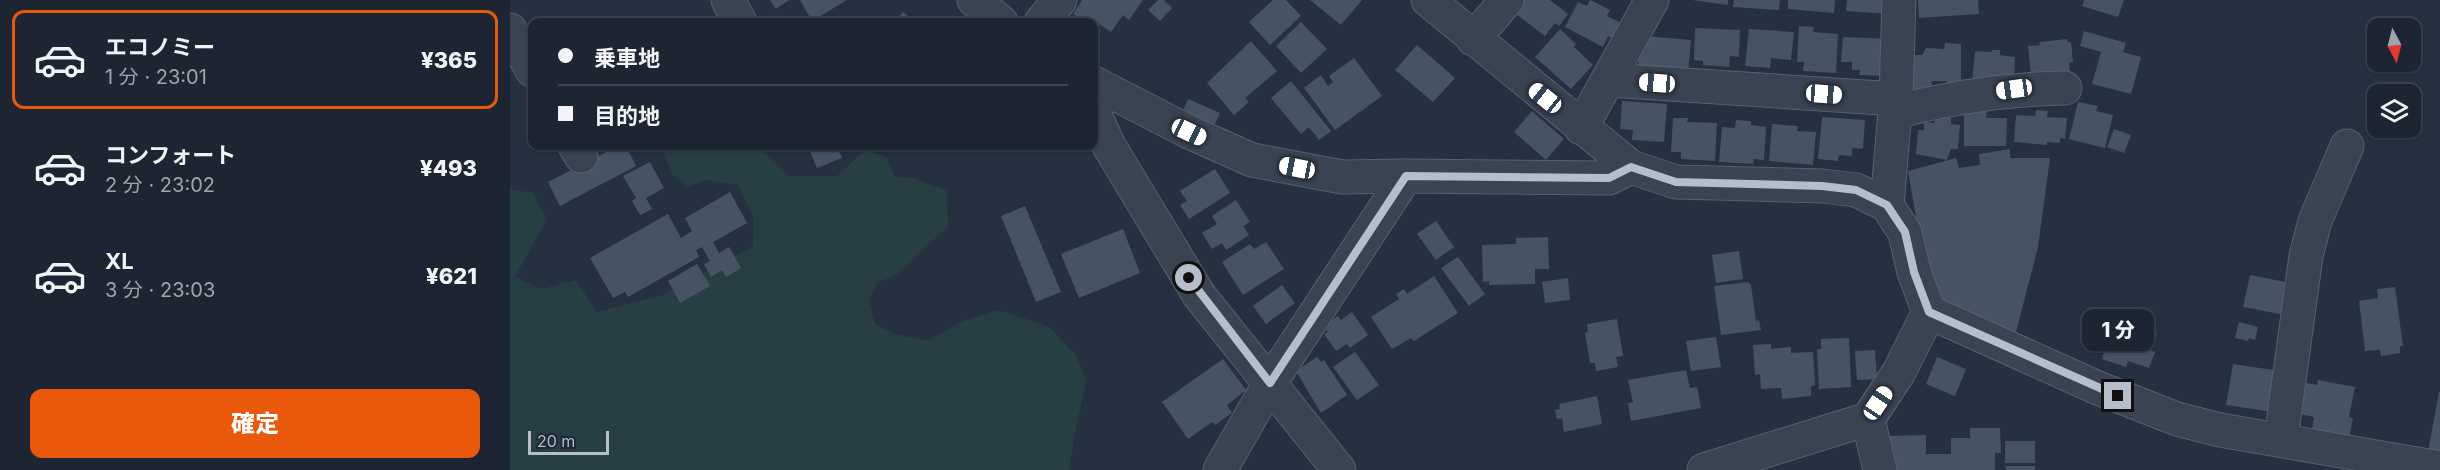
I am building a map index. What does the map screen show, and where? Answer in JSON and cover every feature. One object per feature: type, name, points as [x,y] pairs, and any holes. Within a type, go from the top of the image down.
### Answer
[{"type":"street","points":[[728,0],[738,18]]},
{"type":"street","points":[[974,0],[996,18]]},
{"type":"street","points":[[1044,18],[1060,0]]},
{"type":"street","points":[[1428,0],[1631,167],[1676,182],[1822,186],[1856,190],[1887,205],[1905,232],[1914,272],[1929,312],[2098,388],[2177,419],[2220,430],[2280,439],[2329,459],[2440,468]]},
{"type":"street","points":[[1473,39],[1506,0]]},
{"type":"street","points":[[1581,128],[1652,0]]},
{"type":"street","points":[[1887,205],[1895,106],[1899,0]]},
{"type":"street","points":[[510,30],[528,63]]},
{"type":"street","points":[[1609,80],[1895,106],[2014,89],[2064,88]]},
{"type":"street","points":[[1098,85],[1189,132],[1252,160],[1342,177],[1609,178],[1631,167]]},
{"type":"street","points":[[1098,120],[1127,177],[1199,295],[1339,470]]},
{"type":"street","points":[[2280,439],[2306,256],[2314,221],[2347,146]]},
{"type":"street","points":[[1220,470],[1270,383],[1406,176]]},
{"type":"street","points":[[1704,470],[1868,419],[1899,372],[1929,312]]},
{"type":"street","points":[[1868,419],[1880,470]]},
{"type":"green space","points":[[663,150],[762,150],[789,176],[837,176],[865,150],[868,150],[887,158],[895,177],[913,178],[947,191],[948,226],[897,275],[878,282],[869,300],[875,324],[895,334],[928,341],[960,322],[998,310],[1048,326],[1075,354],[1087,381],[1076,426],[1069,470],[510,470],[510,189],[533,193],[547,219],[515,277],[542,289],[576,280],[597,312],[663,295],[753,246],[753,217],[738,185],[705,180],[688,187],[673,175]]},
{"type":"building","points":[[770,0],[789,0],[776,9]]},
{"type":"building","points":[[800,0],[847,0],[817,18],[810,18]]},
{"type":"building","points":[[1082,0],[1143,0],[1129,20],[1123,15],[1111,32],[1098,23],[1098,18],[1079,18],[1073,14]]},
{"type":"building","points":[[1158,0],[1164,0],[1172,8],[1160,21],[1148,10]]},
{"type":"building","points":[[1273,0],[1286,0],[1301,16],[1270,45],[1249,22]]},
{"type":"building","points":[[1310,0],[1362,0],[1341,25]]},
{"type":"building","points":[[1520,0],[1550,0],[1568,14],[1559,26],[1555,23],[1545,36],[1512,11]]},
{"type":"building","points":[[1590,0],[1610,10],[1607,16],[1621,23],[1613,39],[1608,36],[1603,47],[1565,27],[1578,2],[1587,6]]},
{"type":"building","points":[[1692,0],[1728,0],[1728,5]]},
{"type":"building","points":[[1734,0],[1780,0],[1779,10],[1733,7]]},
{"type":"building","points":[[1788,0],[1835,0],[1834,13],[1788,9]]},
{"type":"building","points":[[1847,0],[1891,0],[1890,14],[1846,11]]},
{"type":"building","points":[[1918,0],[1978,0],[1979,14],[1919,18]]},
{"type":"building","points":[[2084,0],[2124,0],[2118,17],[2082,6]]},
{"type":"building","points":[[903,12],[910,18],[898,18]]},
{"type":"building","points":[[1301,22],[1327,49],[1301,73],[1276,46]]},
{"type":"building","points":[[1799,26],[1814,27],[1813,32],[1838,34],[1836,73],[1803,71],[1804,62],[1797,62]]},
{"type":"building","points":[[1695,28],[1740,30],[1739,57],[1730,56],[1729,67],[1703,65],[1703,61],[1694,60]]},
{"type":"building","points":[[1560,29],[1576,44],[1574,47],[1593,65],[1571,89],[1535,57]]},
{"type":"building","points":[[1749,29],[1794,32],[1791,60],[1771,58],[1770,68],[1745,66]]},
{"type":"building","points":[[2084,31],[2126,43],[2123,52],[2141,57],[2131,94],[2092,84],[2101,52],[2080,46]]},
{"type":"building","points":[[1646,36],[1691,40],[1688,74],[1638,70],[1639,49],[1645,50]]},
{"type":"building","points":[[1843,37],[1891,39],[1888,76],[1859,75],[1860,70],[1852,70],[1852,62],[1841,62]]},
{"type":"building","points":[[2067,39],[2071,42],[2073,62],[2069,63],[2070,73],[2031,76],[2028,46],[2040,45],[2039,42]]},
{"type":"building","points":[[1251,41],[1277,71],[1245,98],[1249,102],[1234,115],[1207,83]]},
{"type":"building","points":[[1945,43],[1961,44],[1961,82],[1955,82],[1955,87],[1946,86],[1947,81],[1932,81],[1931,94],[1910,93],[1913,55],[1922,55],[1926,48],[1944,49]]},
{"type":"building","points":[[1417,45],[1455,78],[1433,102],[1395,70]]},
{"type":"building","points":[[1992,50],[2000,50],[2000,55],[2015,57],[2014,77],[1972,82],[1975,51],[1992,52]]},
{"type":"building","points":[[1354,58],[1382,96],[1335,130],[1304,88],[1321,75],[1328,86],[1333,82],[1329,76]]},
{"type":"building","points":[[1291,81],[1331,131],[1319,140],[1309,127],[1301,134],[1271,98]]},
{"type":"building","points":[[1188,99],[1220,113],[1211,132],[1180,118]]},
{"type":"building","points":[[1622,101],[1667,104],[1664,142],[1632,140],[1633,130],[1620,129]]},
{"type":"building","points":[[2078,102],[2098,106],[2096,111],[2113,115],[2105,148],[2069,139]]},
{"type":"building","points":[[2036,110],[2048,111],[2047,117],[2067,118],[2065,139],[2060,138],[2060,143],[2047,142],[2047,145],[2014,142],[2016,115],[2035,116]]},
{"type":"building","points":[[1532,111],[1564,139],[1546,160],[1514,132]]},
{"type":"building","points":[[1964,111],[1987,111],[1986,118],[2007,118],[2006,146],[1964,146]]},
{"type":"building","points":[[1935,116],[1951,118],[1951,124],[1960,125],[1958,149],[1951,149],[1947,160],[1916,154],[1918,130],[1924,130],[1924,122],[1934,123]]},
{"type":"building","points":[[1822,117],[1865,120],[1863,149],[1852,148],[1852,156],[1839,155],[1838,161],[1818,159]]},
{"type":"building","points":[[1673,118],[1688,118],[1687,122],[1717,123],[1715,161],[1681,159],[1681,152],[1671,152]]},
{"type":"building","points":[[1736,120],[1751,121],[1751,125],[1766,127],[1764,160],[1754,159],[1753,164],[1719,162],[1722,127],[1735,128]]},
{"type":"building","points":[[1772,124],[1798,126],[1797,131],[1816,132],[1813,165],[1769,161]]},
{"type":"building","points":[[2114,129],[2131,135],[2124,153],[2107,147]]},
{"type":"building","points":[[2010,149],[2010,158],[2050,158],[2038,247],[2015,336],[1938,299],[1927,281],[1908,171],[1956,158],[1959,168],[1980,165],[1979,154]]},
{"type":"building","points":[[610,150],[628,150],[636,166],[560,206],[548,182]]},
{"type":"building","points":[[809,150],[839,150],[842,158],[817,168]]},
{"type":"building","points":[[650,162],[664,188],[646,198],[652,209],[640,215],[632,201],[636,198],[623,176]]},
{"type":"building","points":[[1215,169],[1230,193],[1189,219],[1180,205],[1187,201],[1180,191]]},
{"type":"building","points":[[730,192],[747,223],[713,242],[719,253],[729,247],[741,268],[726,277],[722,270],[711,277],[704,264],[710,261],[702,247],[696,250],[699,257],[628,297],[625,292],[613,298],[590,258],[668,214],[681,238],[692,231],[685,218]]},
{"type":"building","points":[[1236,200],[1250,222],[1243,226],[1249,235],[1226,250],[1222,243],[1212,249],[1202,233],[1217,224],[1212,216]]},
{"type":"building","points":[[1025,206],[1061,292],[1036,302],[1001,216]]},
{"type":"building","points":[[1436,221],[1454,247],[1436,260],[1417,234]]},
{"type":"building","points":[[1123,229],[1140,273],[1079,298],[1061,254]]},
{"type":"building","points":[[1548,237],[1549,269],[1535,269],[1535,284],[1489,285],[1489,281],[1483,282],[1482,245],[1516,244],[1516,238]]},
{"type":"building","points":[[1266,242],[1284,269],[1243,295],[1222,262],[1250,244],[1254,249]]},
{"type":"building","points":[[1739,251],[1743,279],[1716,283],[1712,255]]},
{"type":"building","points":[[1458,257],[1485,294],[1469,306],[1441,268]]},
{"type":"building","points":[[697,264],[710,286],[680,303],[668,281]]},
{"type":"building","points":[[2250,275],[2295,284],[2285,315],[2243,307]]},
{"type":"building","points":[[1434,276],[1458,313],[1414,341],[1411,338],[1392,349],[1371,317],[1399,299],[1396,294],[1404,289],[1407,294]]},
{"type":"building","points":[[1568,278],[1570,300],[1545,303],[1542,282]]},
{"type":"building","points":[[1748,282],[1751,285],[1756,321],[1759,320],[1761,330],[1721,335],[1714,286]]},
{"type":"building","points":[[1282,285],[1295,303],[1266,324],[1253,306]]},
{"type":"building","points":[[2395,287],[2403,346],[2400,346],[2400,353],[2381,356],[2380,350],[2365,351],[2359,301],[2378,298],[2377,289]]},
{"type":"building","points":[[1352,312],[1368,335],[1350,348],[1347,344],[1336,351],[1324,334],[1328,332],[1323,326],[1338,316],[1341,320]]},
{"type":"building","points":[[1617,319],[1623,356],[1616,357],[1618,367],[1596,371],[1595,363],[1590,363],[1585,333],[1588,332],[1587,324]]},
{"type":"building","points":[[2115,320],[2157,333],[2151,351],[2155,352],[2149,368],[2128,361],[2126,367],[2102,359]]},
{"type":"building","points":[[2239,322],[2258,327],[2255,340],[2235,338]]},
{"type":"building","points":[[1716,337],[1721,367],[1691,371],[1686,341]]},
{"type":"building","points":[[1849,338],[1851,387],[1819,389],[1817,349],[1821,349],[1821,339]]},
{"type":"building","points":[[1771,344],[1771,349],[1791,347],[1791,353],[1813,352],[1815,385],[1811,386],[1811,396],[1782,399],[1781,388],[1761,389],[1760,374],[1755,375],[1753,345]]},
{"type":"building","points":[[1875,350],[1877,379],[1857,380],[1855,351]]},
{"type":"building","points":[[1355,352],[1379,385],[1357,400],[1333,367]]},
{"type":"building","points":[[1317,357],[1321,362],[1324,360],[1347,395],[1321,413],[1296,371]]},
{"type":"building","points":[[1937,357],[1966,369],[1955,396],[1926,384]]},
{"type":"building","points":[[1223,359],[1246,390],[1227,405],[1232,413],[1215,425],[1212,422],[1188,439],[1162,402]]},
{"type":"building","points":[[2233,364],[2280,371],[2273,412],[2226,405]]},
{"type":"building","points":[[1686,370],[1690,388],[1697,387],[1701,408],[1631,421],[1628,403],[1633,402],[1628,380]]},
{"type":"building","points":[[2318,380],[2355,387],[2349,417],[2353,418],[2349,439],[2312,429],[2314,417],[2300,414],[2306,383],[2317,385]]},
{"type":"building","points":[[2440,392],[2440,454],[2428,452]]},
{"type":"building","points":[[1597,396],[1602,424],[1564,432],[1562,418],[1557,419],[1555,410],[1560,409],[1559,404]]},
{"type":"building","points":[[1970,428],[2000,428],[2001,453],[1995,453],[1995,470],[1890,470],[1883,436],[1926,435],[1926,454],[1951,454],[1951,438],[1970,438]]},
{"type":"building","points":[[2005,441],[2035,441],[2035,463],[2005,463]]},
{"type":"building","points":[[2005,466],[2035,466],[2035,470],[2006,470]]},
{"type":"route","points":[[1189,278],[1199,295],[1270,383],[1406,176],[1609,178],[1631,167],[1676,182],[1822,186],[1856,190],[1887,205],[1905,232],[1914,272],[1929,312],[2118,396]]}]
